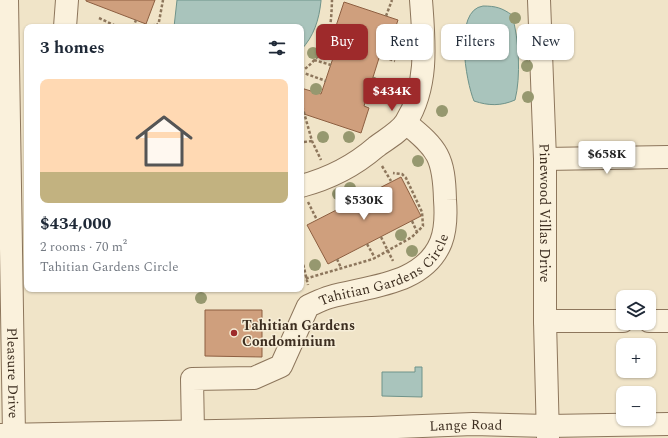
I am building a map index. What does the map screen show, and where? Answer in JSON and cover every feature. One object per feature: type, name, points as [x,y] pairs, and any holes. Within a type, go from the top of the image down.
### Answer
[{"type":"street","name":"Pleasure Drive","points":[[7,0],[4,73],[7,435]]},
{"type":"street","points":[[65,24],[67,0]]},
{"type":"street","points":[[304,185],[328,177],[368,154],[406,123],[417,97],[424,61],[421,0]]},
{"type":"street","name":"Pinewood Villas Drive","points":[[539,0],[545,159],[545,321],[548,432]]},
{"type":"street","name":"Tahitian Gardens Circle","points":[[204,434],[192,378],[254,378],[281,366],[308,306],[329,297],[401,279],[417,270],[435,251],[441,242],[446,215],[445,187],[441,162],[430,143],[406,123]]},
{"type":"street","points":[[545,159],[668,157]]},
{"type":"street","points":[[545,321],[616,321]]},
{"type":"street","points":[[656,321],[668,321]]},
{"type":"street","name":"Lange Road","points":[[7,435],[372,433],[473,424],[548,432],[668,424]]},
{"type":"path","points":[[158,24],[163,0]]},
{"type":"path","points":[[330,24],[332,0]]},
{"type":"path","points":[[386,16],[392,0]]},
{"type":"path","points":[[100,18],[112,24]]},
{"type":"path","points":[[134,24],[136,20]]},
{"type":"path","points":[[304,69],[316,57]]},
{"type":"path","points":[[314,60],[331,65]]},
{"type":"path","points":[[304,73],[326,81]]},
{"type":"path","points":[[373,78],[392,84]]},
{"type":"path","points":[[368,93],[385,99]]},
{"type":"path","points":[[304,114],[312,141],[328,177]]},
{"type":"path","points":[[304,142],[312,141]]},
{"type":"path","points":[[304,280],[375,258],[417,232],[423,226],[422,212],[406,178],[402,174],[393,173]]},
{"type":"path","points":[[412,221],[417,232]]},
{"type":"path","points":[[381,236],[401,279]]},
{"type":"path","points":[[367,244],[375,258]]},
{"type":"path","points":[[337,259],[341,268]]},
{"type":"path","points":[[304,267],[311,304]]},
{"type":"water","points":[[177,0],[321,0],[319,15],[313,33],[304,47],[304,24],[174,24]]},
{"type":"water","points":[[483,6],[492,6],[502,9],[512,15],[516,35],[517,60],[519,69],[515,100],[500,104],[485,104],[474,101],[465,60],[509,60],[509,24],[467,24],[474,10]]},
{"type":"water","points":[[415,367],[422,367],[422,397],[382,396],[382,372],[415,372]]},
{"type":"building","points":[[86,0],[155,0],[146,24]]},
{"type":"building","points":[[344,2],[398,20],[397,24],[376,24],[376,60],[378,60],[364,106],[369,108],[361,133],[304,114],[304,89],[321,94],[332,60],[368,60],[368,24],[337,24]]},
{"type":"building","points":[[401,177],[421,216],[328,264],[307,225]]},
{"type":"building","name":"Tahitian Gardens Condominium","points":[[205,310],[262,310],[262,357],[205,356]]},
{"type":"place","name":"Tahitian Gardens Condominium","points":[[234,333]]}]
